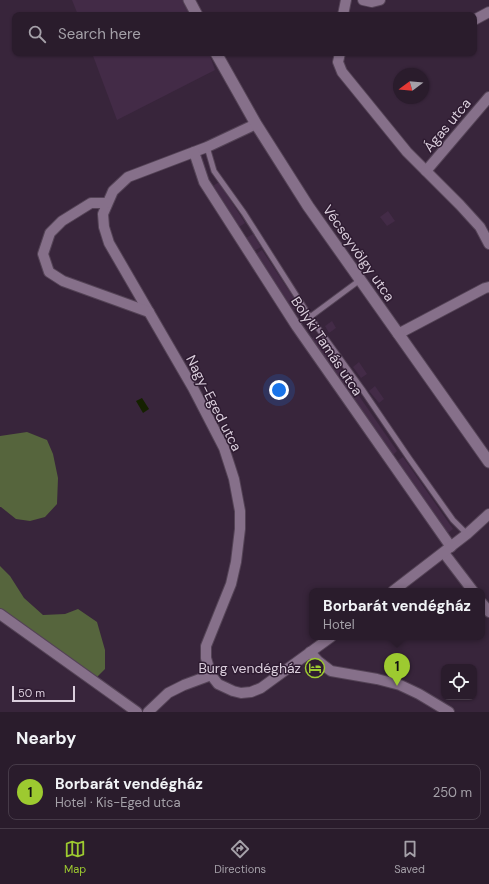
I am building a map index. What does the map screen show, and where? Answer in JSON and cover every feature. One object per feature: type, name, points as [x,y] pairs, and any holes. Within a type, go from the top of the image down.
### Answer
[{"type":"main road","points":[[189,0],[195,12]]},
{"type":"main road","name":"Vécseyvölgy utca","points":[[218,56],[256,124],[308,206],[489,462]]},
{"type":"street","points":[[344,12],[346,0]]},
{"type":"street","points":[[364,0],[372,2],[380,0]]},
{"type":"street","points":[[477,18],[489,12]]},
{"type":"street","points":[[339,56],[338,62],[342,72],[407,152],[480,227],[489,244]]},
{"type":"street","name":"Ágas utca","points":[[426,171],[489,97]]},
{"type":"street","name":"Nagy-Eged utca","points":[[211,675],[206,658],[206,646],[231,584],[233,575],[240,529],[238,495],[224,448],[193,388],[109,243],[104,227],[103,214],[113,191],[128,177],[207,147],[256,124]]},
{"type":"street","name":"Bolyki Tamás utca","points":[[194,152],[204,182],[292,321],[404,482],[471,588]]},
{"type":"street","points":[[107,203],[91,204],[62,221],[50,234],[43,254],[49,272],[63,282],[149,312]]},
{"type":"street","points":[[398,334],[489,287]]},
{"type":"street","points":[[397,588],[467,534],[489,514]]},
{"type":"street","points":[[0,614],[137,712]]},
{"type":"street","points":[[148,712],[168,693],[184,684],[211,675],[218,684],[224,688],[241,692],[251,692],[261,688],[327,640]]},
{"type":"street","points":[[310,652],[318,661],[331,671],[378,679],[400,685],[420,694],[449,712]]},
{"type":"lane","points":[[207,147],[214,171],[244,213],[310,318],[362,389],[408,458],[454,520],[467,534]]},
{"type":"lane","points":[[310,318],[360,280]]},
{"type":"shaded area","points":[[72,0],[189,0],[194,12],[77,12]]},
{"type":"shaded area","points":[[93,56],[210,56],[215,70],[117,120]]},
{"type":"shaded area","points":[[219,182],[245,223],[239,227],[213,186]]},
{"type":"shaded area","points":[[388,211],[395,221],[387,226],[380,217]]},
{"type":"shaded area","points":[[253,234],[261,247],[254,251],[246,238]]},
{"type":"shaded area","points":[[262,250],[299,306],[292,311],[256,254]]},
{"type":"shaded area","points":[[332,321],[336,328],[329,333],[325,326]]},
{"type":"shaded area","points":[[317,335],[397,451],[393,455],[311,339]]},
{"type":"shaded area","points":[[359,362],[367,374],[361,378],[353,367]]},
{"type":"shaded area","points":[[375,386],[384,399],[379,403],[369,391]]},
{"type":"shaded area","points":[[142,398],[149,409],[143,413],[136,401]]},
{"type":"shaded area","points":[[27,432],[47,440],[53,454],[58,478],[57,504],[45,517],[30,521],[16,519],[0,507],[0,436]]},
{"type":"shaded area","points":[[403,457],[453,529],[448,533],[396,462]]},
{"type":"shaded area","points":[[0,566],[10,576],[24,598],[43,615],[65,614],[78,609],[97,622],[105,650],[105,669],[97,677],[0,609]]},
{"type":"place","name":"Burg vendégház","points":[[315,668]]},
{"type":"place","name":"Borbarát vendégház","points":[[397,686]]}]
